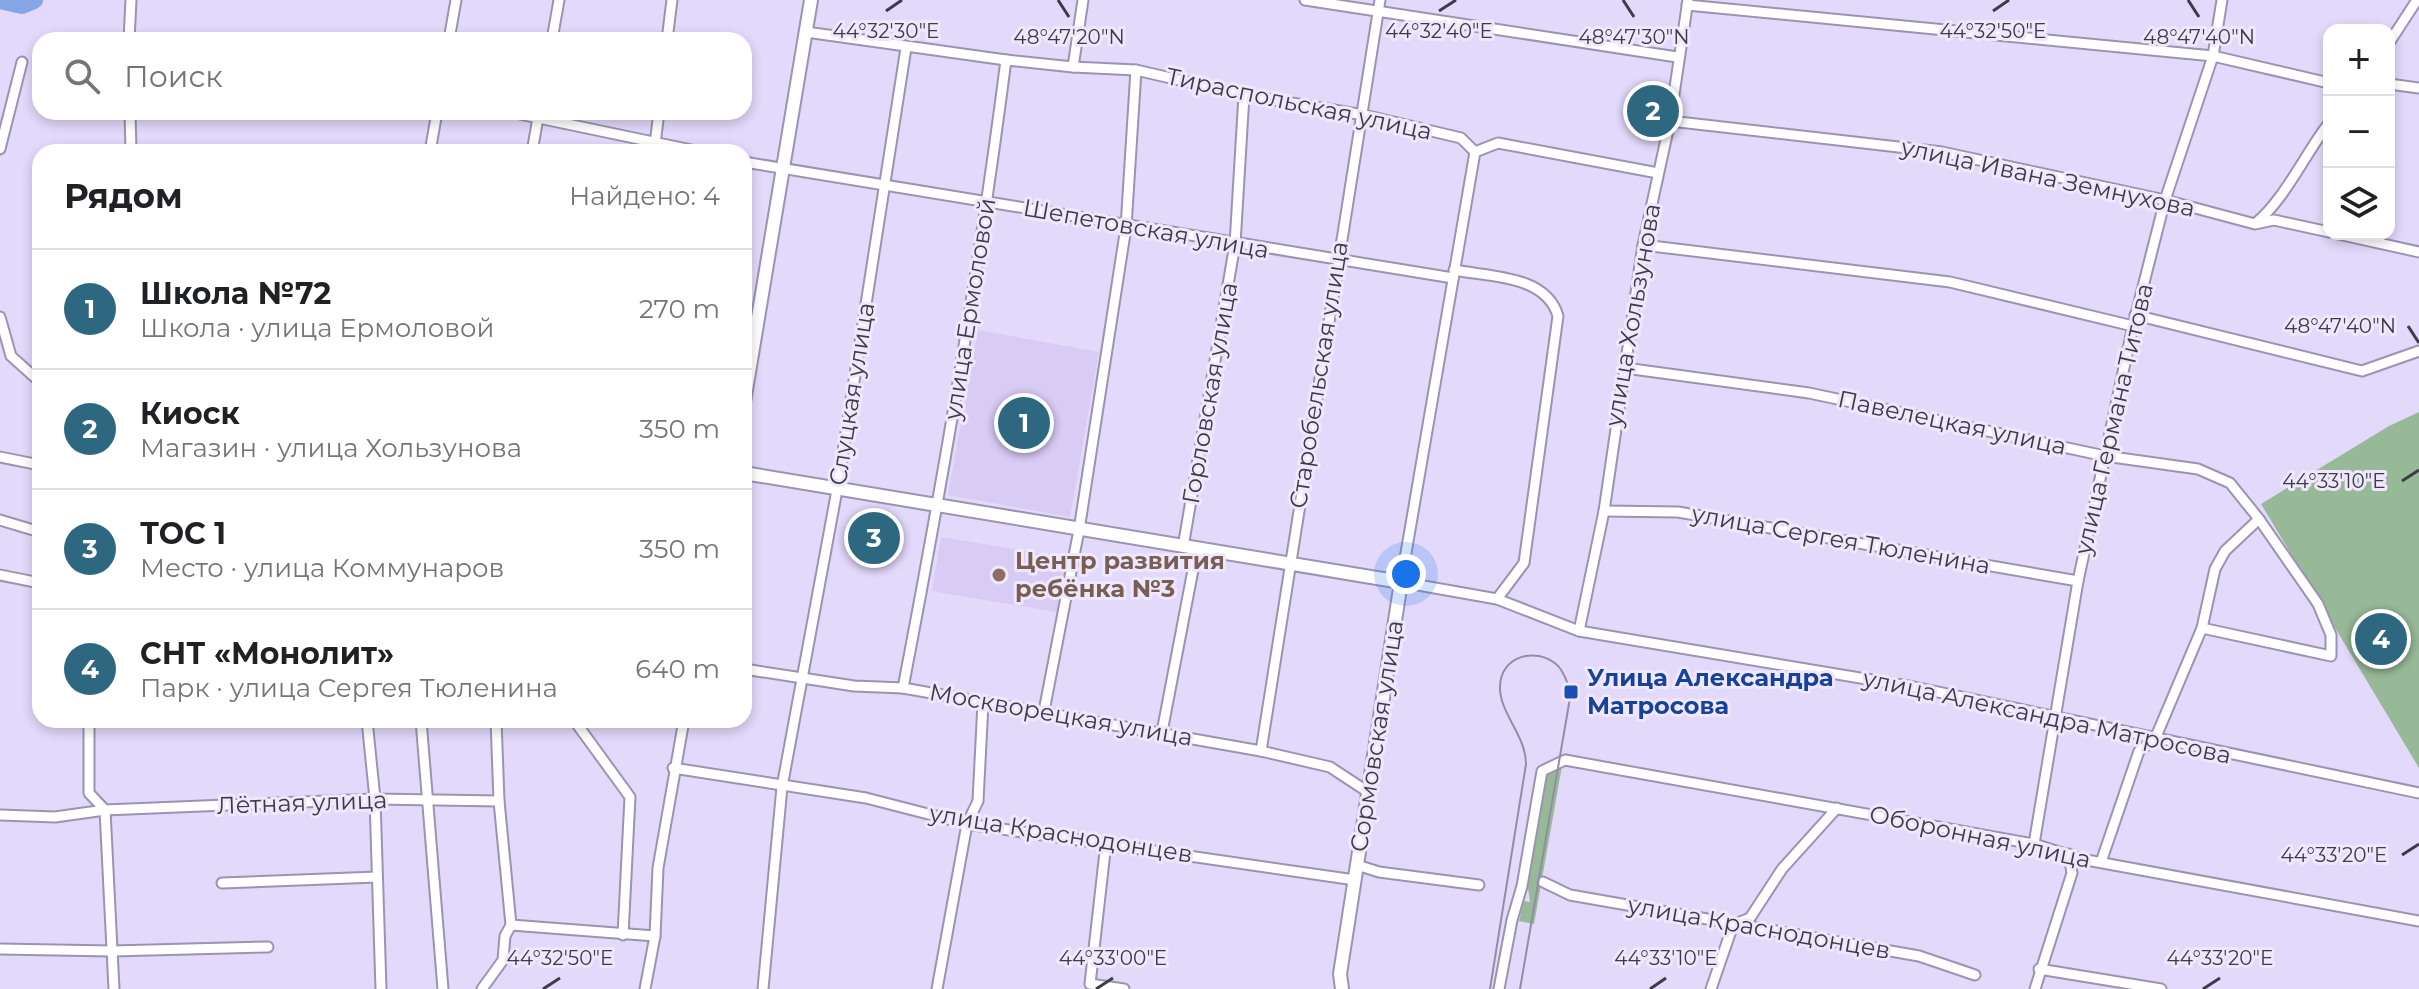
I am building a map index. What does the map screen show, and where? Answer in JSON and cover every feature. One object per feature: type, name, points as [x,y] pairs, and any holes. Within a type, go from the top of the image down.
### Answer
[{"type":"street","points":[[129,32],[131,0]]},
{"type":"street","points":[[450,32],[456,0]]},
{"type":"street","points":[[553,32],[559,0]]},
{"type":"street","points":[[668,32],[672,0]]},
{"type":"street","points":[[752,352],[811,0]]},
{"type":"street","points":[[806,32],[906,48],[1073,67],[1083,0]]},
{"type":"street","points":[[1305,0],[1380,5],[1677,57]]},
{"type":"street","name":"улица Германа Титова","points":[[2034,844],[2078,581],[2135,315],[2165,200],[2213,56],[2222,0]]},
{"type":"street","points":[[2395,34],[2417,0]]},
{"type":"street","points":[[1688,2],[2213,56],[2323,82]]},
{"type":"street","name":"улица Хользунова","points":[[1579,631],[1604,511],[1643,245],[1670,121],[1677,57],[1688,2]]},
{"type":"street","name":"Старобельская улица","points":[[1261,751],[1288,564],[1380,5]]},
{"type":"street","name":"Слуцкая улица","points":[[763,989],[782,787],[837,490],[906,48]]},
{"type":"street","name":"улица Ермоловой","points":[[903,688],[938,507],[988,201],[1006,60]]},
{"type":"street","points":[[0,149],[22,62]]},
{"type":"street","name":"Тираспольская улица","points":[[1073,67],[1136,70],[1244,95],[1364,115],[1461,138],[1475,152]]},
{"type":"street","points":[[1044,711],[1079,530],[1126,227],[1136,70]]},
{"type":"street","points":[[2395,85],[2419,88]]},
{"type":"street","name":"Горловская улица","points":[[1162,732],[1235,244],[1244,95]]},
{"type":"street","points":[[130,120],[131,144]]},
{"type":"street","points":[[431,144],[436,120]]},
{"type":"street","points":[[533,144],[538,120]]},
{"type":"street","points":[[560,120],[644,144]]},
{"type":"street","points":[[654,144],[658,120]]},
{"type":"street","name":"улица Ивана Земнухова","points":[[1670,121],[1942,152],[2165,200],[2255,224],[2274,220],[2323,231]]},
{"type":"street","points":[[2255,224],[2274,208],[2302,159],[2323,131]]},
{"type":"street","points":[[1475,152],[1498,143],[1658,173]]},
{"type":"street","name":"Сормовская улица","points":[[1342,989],[1340,974],[1401,582],[1475,152]]},
{"type":"street","name":"Шепетовская улица","points":[[752,164],[1338,261],[1530,283],[1554,301],[1558,316],[1524,563],[1497,599]]},
{"type":"street","points":[[2365,240],[2419,252]]},
{"type":"street","points":[[1643,245],[1950,282],[2133,326]]},
{"type":"street","points":[[2135,315],[2362,371],[2419,351]]},
{"type":"street","points":[[0,317],[11,356],[32,375]]},
{"type":"street","name":"Павелецкая улица","points":[[1625,368],[1809,393],[2105,456],[2198,469],[2230,483],[2318,604],[2331,635],[2331,656],[2202,628]]},
{"type":"street","points":[[0,457],[32,463]]},
{"type":"street","points":[[752,474],[1401,582]]},
{"type":"street","name":"улица Сергея Тюленина","points":[[1604,511],[1678,512],[2078,581]]},
{"type":"street","points":[[2101,862],[2139,751],[2155,739],[2202,628],[2215,569],[2225,551],[2259,519]]},
{"type":"street","points":[[0,520],[32,530]]},
{"type":"street","points":[[0,575],[32,581]]},
{"type":"street","name":"улица Александра Матросова","points":[[1401,582],[1497,599],[1579,631],[1914,687],[2419,793]]},
{"type":"street","name":"Москворецкая улица","points":[[752,670],[802,679],[903,688],[1261,751],[1330,767],[1368,792]]},
{"type":"street","points":[[937,989],[967,824],[978,801],[983,703]]},
{"type":"street","points":[[89,728],[89,793],[105,810],[114,989]]},
{"type":"street","points":[[368,728],[375,799],[381,989]]},
{"type":"street","points":[[422,728],[443,989]]},
{"type":"street","points":[[482,989],[503,960],[505,936],[511,925],[499,801],[496,728]]},
{"type":"street","points":[[580,728],[630,797],[623,935]]},
{"type":"street","points":[[645,989],[655,936],[658,868],[682,728]]},
{"type":"street","name":"Оборонная улица","points":[[1499,989],[1522,886],[1542,771],[1565,760],[2034,844],[2101,862],[2419,921]]},
{"type":"street","name":"улица Краснодонцев","points":[[673,768],[866,798],[967,824],[1355,880]]},
{"type":"street","name":"Лётная улица","points":[[0,815],[55,817],[105,810],[375,799],[499,801]]},
{"type":"street","points":[[1711,989],[1733,925],[1750,918],[1782,869],[1837,808]]},
{"type":"street","points":[[1106,843],[1090,984],[1124,989]]},
{"type":"street","points":[[2035,989],[2072,873],[2069,854]]},
{"type":"street","points":[[1357,865],[1379,872],[1479,885]]},
{"type":"street","points":[[222,883],[377,877]]},
{"type":"street","name":"улица Краснодонцев","points":[[1543,882],[1570,895],[1919,956],[1975,975]]},
{"type":"street","points":[[511,925],[655,936]]},
{"type":"street","points":[[0,949],[112,951],[268,947]]},
{"type":"street","points":[[2039,969],[2161,989]]},
{"type":"shaded area","points":[[978,330],[1099,352],[1070,517],[948,495]]},
{"type":"shaded area","name":"Центр развития ребёнка №3","points":[[941,537],[1067,558],[1057,612],[932,591]]},
{"type":"green space","points":[[2419,412],[2419,768],[2261,504],[2389,426]]},
{"type":"green space","points":[[1562,766],[1534,924],[1519,921],[1524,901],[1530,902],[1527,882],[1546,773]]},
{"type":"waterway","points":[[0,0],[22,5],[34,0]]},
{"type":"tram line","points":[[1490,989],[1526,764],[1522,743],[1504,706],[1500,686],[1506,668],[1513,661],[1520,657],[1539,656],[1556,664],[1571,692],[1520,989]]},
{"type":"place","name":"Киоск","points":[[1653,111]]},
{"type":"place","name":"Школа №72","points":[[1024,423]]},
{"type":"place","name":"ТОС 1","points":[[874,538]]},
{"type":"place","name":"Центр развития ребёнка №3","points":[[999,575]]},
{"type":"place","name":"СНТ «Монолит»","points":[[2381,639]]},
{"type":"place","name":"Улица Александра Матросова","points":[[1571,692]]}]
